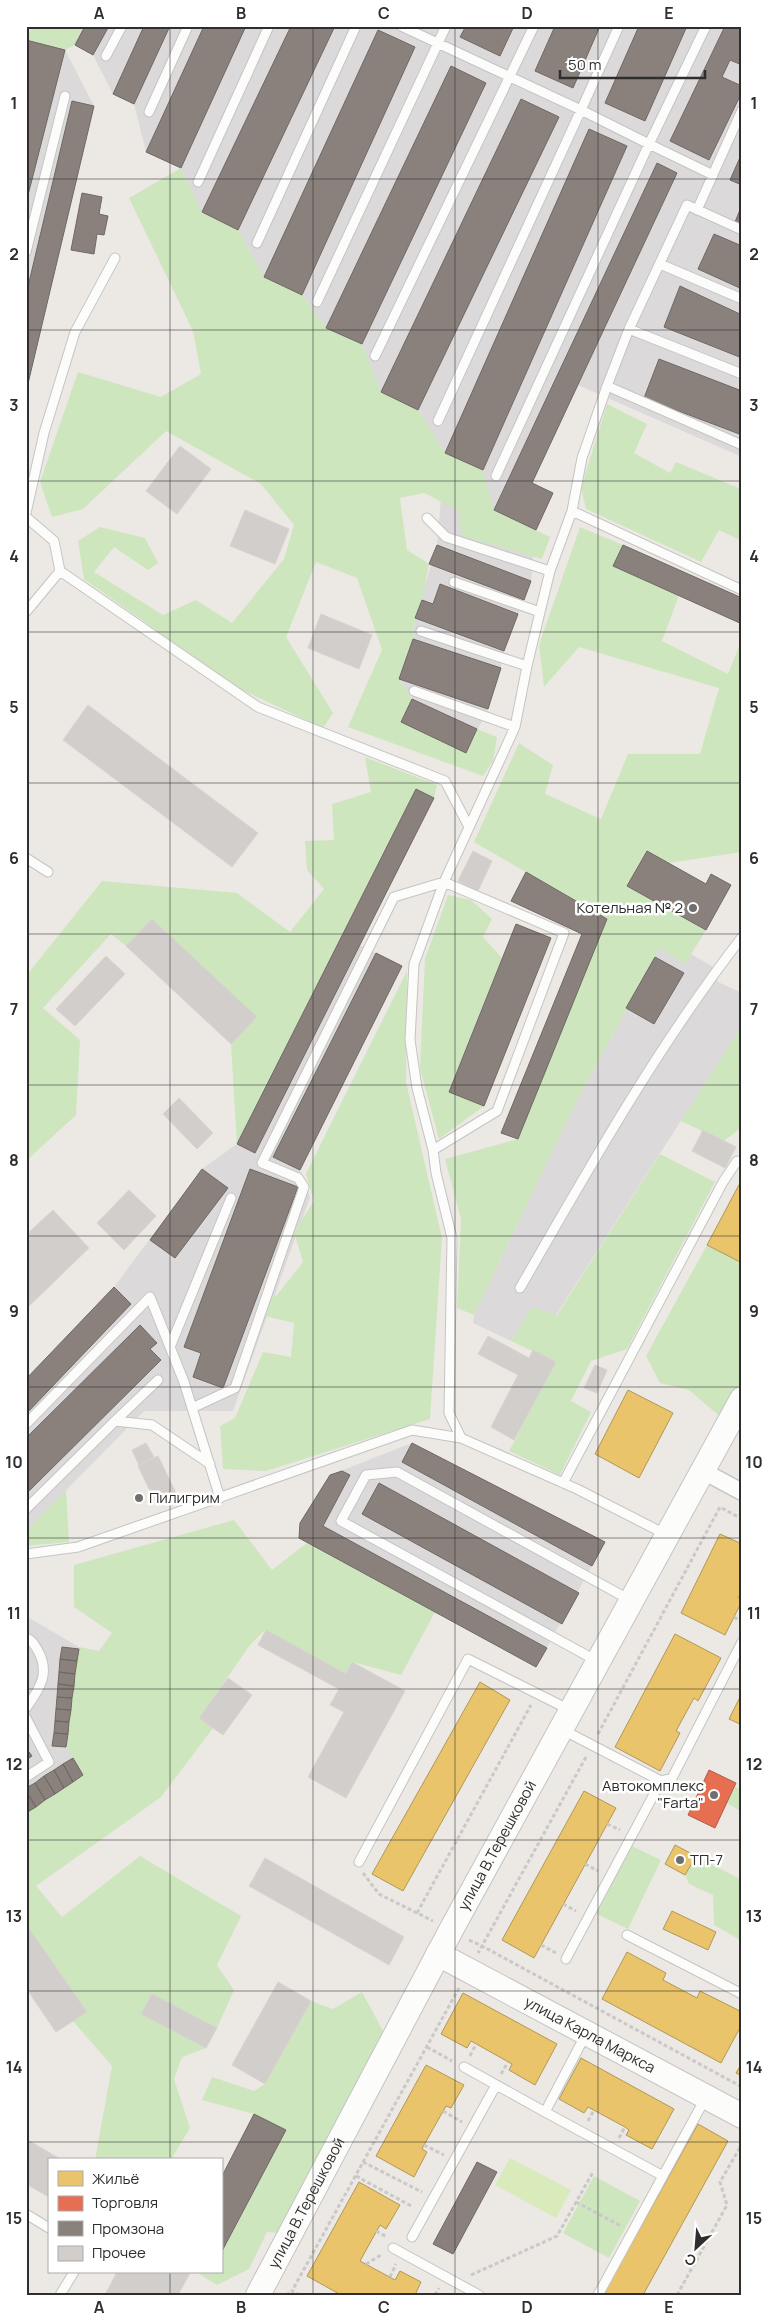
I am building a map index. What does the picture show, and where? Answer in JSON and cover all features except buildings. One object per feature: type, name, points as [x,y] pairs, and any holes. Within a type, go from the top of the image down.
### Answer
[{"type":"main road","name":"улица В.Терешковой","points":[[258,2295],[438,1954],[630,1600],[742,1399]]},
{"type":"main road","name":"улица Карла Маркса","points":[[438,1954],[742,2116]]},
{"type":"street","points":[[703,1471],[742,1492]]},
{"type":"lane","points":[[106,56],[122,26]]},
{"type":"lane","points":[[148,112],[188,26]]},
{"type":"lane","points":[[198,182],[269,26]]},
{"type":"lane","points":[[257,244],[356,26]]},
{"type":"lane","points":[[401,26],[581,110],[713,175]]},
{"type":"lane","points":[[317,302],[446,26]]},
{"type":"lane","points":[[376,356],[534,26]]},
{"type":"lane","points":[[438,421],[619,26]]},
{"type":"lane","points":[[496,476],[649,144],[706,26]]},
{"type":"lane","points":[[26,252],[64,96]]},
{"type":"lane","points":[[697,210],[742,110]]},
{"type":"lane","points":[[461,1438],[449,1413],[452,1238],[417,1088],[410,1040],[414,964],[444,882],[515,727],[540,612],[550,572],[572,511],[582,458],[607,386],[630,329],[687,205],[742,230]]},
{"type":"lane","points":[[115,258],[75,332],[44,433],[26,515],[54,541],[60,571],[258,707],[446,781],[469,827]]},
{"type":"lane","points":[[660,264],[742,299]]},
{"type":"lane","points":[[630,329],[742,374]]},
{"type":"lane","points":[[607,386],[742,445]]},
{"type":"lane","points":[[572,511],[742,590]]},
{"type":"lane","points":[[427,518],[446,537],[550,572]]},
{"type":"lane","points":[[26,612],[60,571]]},
{"type":"lane","points":[[454,582],[540,612]]},
{"type":"lane","points":[[421,631],[527,666]]},
{"type":"lane","points":[[414,691],[515,727]]},
{"type":"lane","points":[[26,858],[48,872]]},
{"type":"lane","points":[[192,1408],[235,1388],[304,1187],[298,1178],[262,1163],[394,897],[444,882],[564,933],[497,1111],[433,1150]]},
{"type":"lane","points":[[520,1288],[613,1126],[712,976],[742,937]]},
{"type":"lane","points":[[563,1482],[722,1182],[737,1161],[742,1163]]},
{"type":"lane","points":[[170,1347],[231,1198]]},
{"type":"lane","points":[[26,1424],[150,1297],[192,1408],[220,1498]]},
{"type":"lane","points":[[26,1509],[158,1380]]},
{"type":"lane","points":[[115,1421],[152,1425],[210,1464]]},
{"type":"lane","points":[[26,1554],[78,1548],[412,1430],[461,1438],[563,1482],[667,1535]]},
{"type":"lane","points":[[597,1661],[341,1521],[366,1475],[397,1472],[630,1600]]},
{"type":"lane","points":[[26,1638],[31,1639],[42,1658],[44,1676],[39,1691],[26,1708]]},
{"type":"lane","points":[[362,1864],[468,1659],[565,1720],[592,1745],[662,1781],[672,1778],[742,1642]]},
{"type":"lane","points":[[26,1718],[49,1762],[26,1776]]},
{"type":"lane","points":[[566,1959],[662,1781]]},
{"type":"lane","points":[[627,1935],[742,1994]]},
{"type":"lane","points":[[545,2112],[586,2033]]},
{"type":"lane","points":[[464,2067],[663,2176]]},
{"type":"lane","points":[[412,2237],[496,2084]]},
{"type":"lane","points":[[598,2295],[706,2097]]},
{"type":"lane","points":[[26,2214],[48,2227]]},
{"type":"lane","points":[[393,2248],[479,2295]]},
{"type":"lane","points":[[60,2295],[73,2274]]},
{"type":"path","points":[[742,1519],[720,1507],[482,1946],[742,2087]]},
{"type":"path","points":[[734,1617],[742,1622]]},
{"type":"path","points":[[417,1913],[534,1702]]},
{"type":"path","points":[[362,1864],[362,1872]]},
{"type":"path","points":[[286,2295],[292,2291],[462,1984]]},
{"type":"path","points":[[427,2047],[464,2067]]},
{"type":"path","points":[[443,2111],[472,2127]]},
{"type":"path","points":[[677,2295],[727,2205],[720,2182],[742,2144]]},
{"type":"path","points":[[424,2145],[454,2161]]},
{"type":"path","points":[[364,2162],[433,2198]]},
{"type":"path","points":[[435,2295],[441,2284],[456,2282],[557,2236],[593,2172]]},
{"type":"path","points":[[356,2176],[425,2214]]},
{"type":"path","points":[[576,2202],[632,2232]]},
{"type":"path","points":[[292,2291],[300,2295]]},
{"type":"shaded area","points":[[85,26],[742,26],[742,457],[578,385],[532,482],[553,493],[536,530],[531,581],[504,651],[501,668],[488,709],[466,753],[401,722],[412,699],[399,679],[413,639],[415,618],[437,545],[445,453],[418,410],[381,392],[362,344],[326,328],[302,295],[264,277],[238,230],[202,212],[181,168],[146,152],[134,104],[113,94],[93,55],[75,45]]},
{"type":"shaded area","points":[[26,40],[65,50],[94,106],[26,392]]},
{"type":"shaded area","points":[[416,789],[433,798],[359,945],[402,966],[300,1170],[310,1197],[233,1411],[144,1411],[26,1531],[26,1379],[114,1287],[202,1169],[237,1144]]},
{"type":"shaded area","points":[[660,948],[685,964],[691,954],[712,966],[718,982],[742,993],[742,1026],[556,1315],[532,1307],[511,1341],[473,1323],[474,1315],[574,1106]]},
{"type":"shaded area","points":[[412,1443],[605,1542],[536,1667],[299,1538],[300,1523],[330,1475]]},
{"type":"shaded area","points":[[26,1616],[79,1647],[66,1746],[83,1775],[26,1813]]},
{"type":"green space","points":[[32,26],[85,26],[75,45],[65,50],[26,40]]},
{"type":"green space","points":[[181,168],[202,212],[238,230],[264,277],[302,295],[326,328],[362,344],[381,392],[418,410],[445,453],[483,470],[494,510],[550,537],[542,559],[462,536],[458,510],[424,493],[400,498],[407,550],[429,564],[422,600],[415,618],[413,639],[399,679],[412,699],[401,722],[466,753],[477,729],[497,737],[493,761],[483,776],[348,727],[382,650],[357,578],[316,562],[286,637],[333,713],[323,728],[238,688],[84,579],[78,541],[100,527],[145,538],[158,563],[148,570],[114,547],[94,572],[163,615],[196,600],[232,623],[284,559],[294,525],[261,484],[166,431],[83,509],[52,517],[40,482],[78,372],[161,397],[201,374],[193,331],[129,198]]},
{"type":"green space","points":[[607,404],[647,424],[634,453],[670,473],[676,462],[741,489],[742,487],[742,541],[719,530],[701,562],[586,509],[581,488]]},
{"type":"green space","points":[[580,527],[623,545],[614,566],[679,595],[662,641],[728,674],[742,639],[742,852],[668,863],[646,851],[627,886],[706,930],[685,964],[660,948],[574,1106],[474,1315],[457,1308],[461,1219],[445,1159],[518,1139],[607,919],[474,842],[519,743],[553,765],[545,794],[601,819],[628,754],[700,754],[719,688],[579,647],[544,687],[539,645]]},
{"type":"green space","points":[[365,757],[437,785],[434,798],[416,789],[237,1144],[231,1044],[256,1017],[152,919],[126,946],[111,934],[43,1008],[80,1040],[76,1115],[26,1161],[26,976],[102,881],[237,893],[290,932],[324,889],[307,870],[305,841],[334,840],[332,804],[371,792]]},
{"type":"green space","points":[[448,895],[471,900],[492,919],[483,937],[502,958],[449,1091],[484,1106],[439,1139],[420,1068],[425,959]]},
{"type":"green space","points":[[407,971],[406,1082],[442,1238],[430,1419],[266,1471],[223,1469],[220,1426],[235,1418],[263,1352],[291,1357],[294,1323],[261,1315],[257,1302],[277,1295],[303,1262],[294,1232],[314,1201],[306,1174]]},
{"type":"green space","points":[[742,1026],[742,1127],[724,1141],[681,1121]]},
{"type":"green space","points":[[660,1154],[715,1182],[627,1349],[591,1361],[571,1401],[591,1412],[560,1475],[509,1451],[556,1362],[511,1341],[532,1307],[557,1315]]},
{"type":"green space","points":[[707,1245],[742,1263],[742,1384],[723,1419],[689,1390],[660,1383],[646,1356]]},
{"type":"green space","points":[[66,1490],[69,1542],[26,1546],[26,1531]]},
{"type":"green space","points":[[234,1520],[272,1570],[307,1543],[435,1612],[401,1675],[353,1662],[346,1674],[265,1630],[250,1645],[199,1718],[213,1728],[161,1797],[36,1886],[62,1917],[140,1856],[241,1916],[217,1965],[234,1990],[217,2028],[152,1994],[141,2014],[206,2048],[182,2057],[174,2079],[190,2128],[174,2158],[95,2158],[112,2066],[73,2021],[87,2012],[26,1924],[26,1813],[83,1775],[66,1747],[79,1647],[99,1651],[112,1633],[74,1607],[74,1565]]},
{"type":"green space","points":[[735,1787],[742,1789],[742,1812],[727,1803]]},
{"type":"green space","points":[[630,1845],[661,1860],[628,1929],[597,1914]]},
{"type":"green space","points":[[696,1856],[742,1880],[742,1941],[714,1925],[713,1895],[689,1884],[685,1875]]},
{"type":"green space","points":[[362,1992],[384,2033],[278,2233],[267,2232],[249,2269],[217,2285],[199,2274],[222,2274],[222,2251],[285,2131],[254,2114],[202,2100],[212,2077],[254,2091],[265,2084],[311,2001],[333,2009]]},
{"type":"green space","points":[[510,2158],[571,2190],[556,2218],[495,2185]]},
{"type":"green space","points":[[594,2176],[640,2201],[609,2258],[563,2233]]},
{"type":"place","name":"Котельная № 2","points":[[693,908]]},
{"type":"place","name":"Пилигрим","points":[[139,1498]]},
{"type":"place","name":"Автокомплекс \"Farta\"","points":[[714,1795]]},
{"type":"place","name":"ТП-7","points":[[680,1860]]}]
